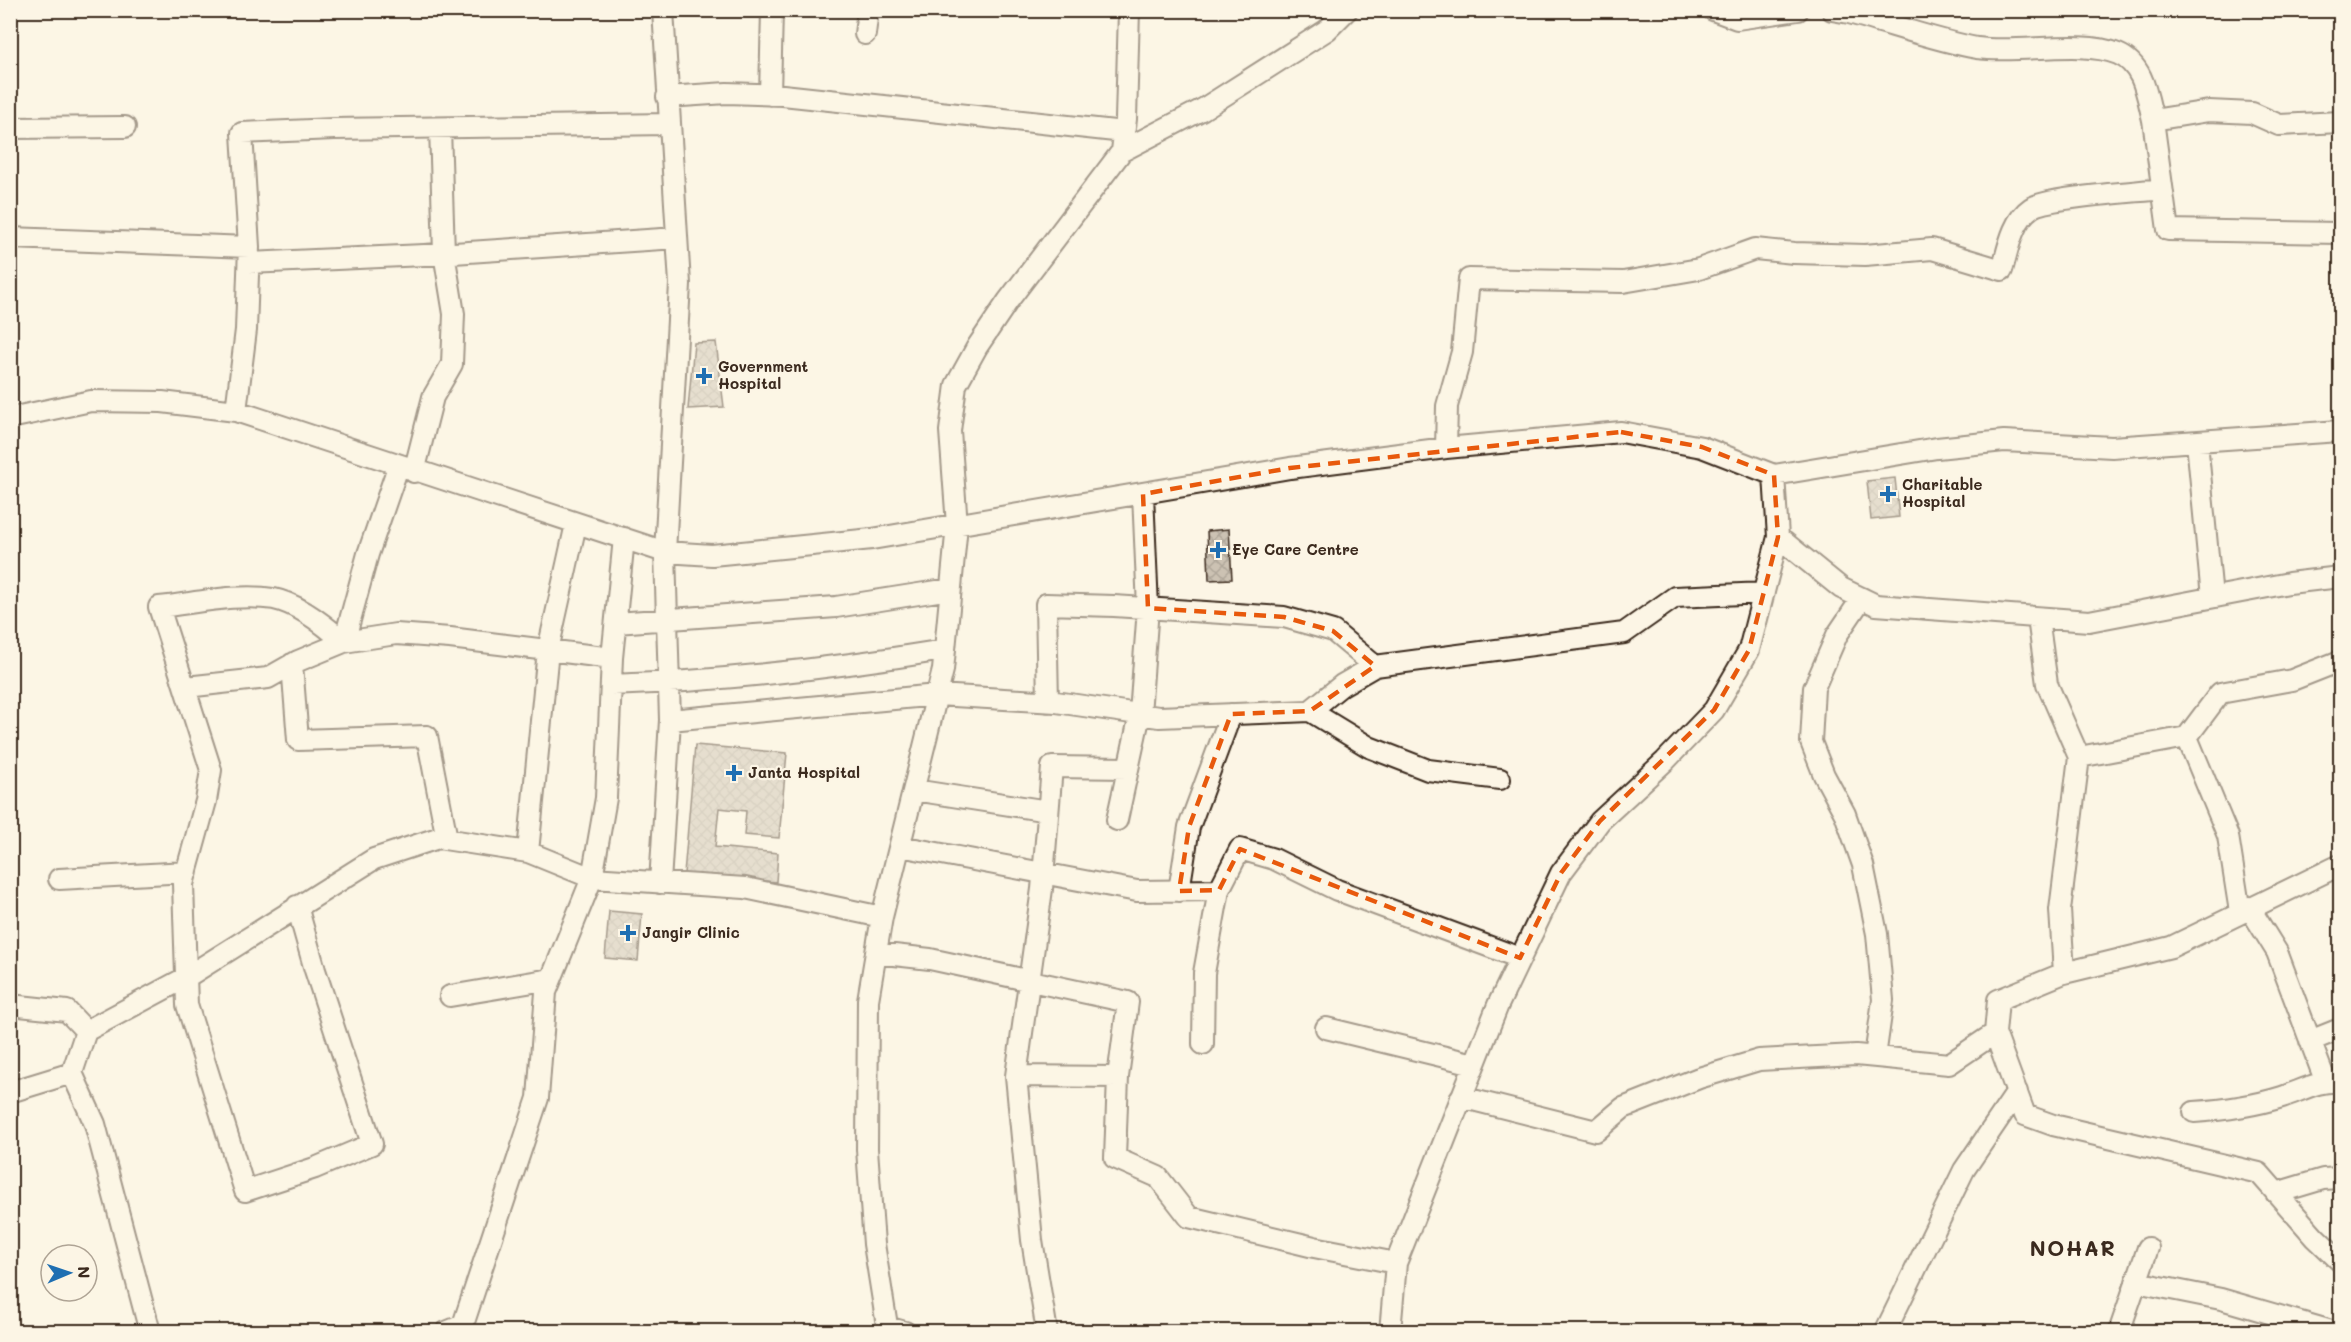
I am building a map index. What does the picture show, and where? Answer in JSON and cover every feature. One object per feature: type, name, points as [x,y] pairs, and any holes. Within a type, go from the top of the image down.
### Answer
[{"type":"street","points":[[660,883],[670,720],[664,552],[680,284],[668,124],[663,10]]},
{"type":"street","points":[[770,95],[772,10]]},
{"type":"street","points":[[866,34],[868,10]]},
{"type":"street","points":[[893,1330],[874,1244],[867,1149],[868,1000],[882,917],[937,695],[945,650],[957,525],[950,431],[956,385],[977,347],[1008,301],[1123,141],[1129,10]]},
{"type":"street","points":[[667,97],[727,93],[770,95],[1123,141],[1203,109],[1327,30],[1347,10]]},
{"type":"street","points":[[1713,10],[1737,19],[1798,10]]},
{"type":"street","points":[[1832,10],[1977,48],[2043,50],[2090,48],[2120,55],[2141,74],[2153,120],[2168,230],[2340,233]]},
{"type":"street","points":[[2153,120],[2209,111],[2252,113],[2278,125],[2340,122]]},
{"type":"street","points":[[236,411],[246,330],[249,255],[242,133],[334,129],[668,124]]},
{"type":"street","points":[[10,128],[125,127]]},
{"type":"street","points":[[344,642],[368,554],[406,469],[433,397],[452,364],[454,314],[444,253],[440,128]]},
{"type":"street","points":[[1446,448],[1447,406],[1462,352],[1469,279],[1623,282],[1699,269],[1755,249],[1794,254],[1865,255],[1932,249],[2002,270],[2014,229],[2031,208],[2061,200],[2162,189]]},
{"type":"street","points":[[10,238],[249,255],[444,253],[677,238]]},
{"type":"street","points":[[10,418],[91,401],[162,402],[236,411],[406,469],[664,552],[712,555],[872,539],[1290,468],[1446,448],[1621,432],[1702,447],[1774,475],[1936,448],[2004,441],[2112,447],[2340,431]]},
{"type":"street","points":[[2197,442],[2212,597]]},
{"type":"street","points":[[1390,1332],[1396,1263],[1474,1064],[1520,958],[1561,873],[1600,821],[1665,761],[1714,710],[1749,650],[1778,537],[1774,475]]},
{"type":"street","points":[[1117,820],[1140,714],[1148,608],[1143,494]]},
{"type":"street","points":[[528,852],[548,650],[576,524]]},
{"type":"street","points":[[1778,537],[1841,588],[1876,605],[2038,618],[2089,621],[2212,597],[2340,577]]},
{"type":"street","points":[[446,1332],[463,1325],[538,1098],[546,992],[592,878],[606,798],[612,658],[624,538]]},
{"type":"street","points":[[616,623],[836,607],[950,589]]},
{"type":"street","points":[[1310,711],[1342,685],[1375,666],[1624,633],[1675,597],[1764,594]]},
{"type":"street","points":[[297,906],[372,1143],[315,1168],[245,1191],[187,1005],[183,884],[206,801],[211,770],[159,607],[231,598],[275,599],[320,621],[344,642]]},
{"type":"street","points":[[1862,598],[1837,635],[1814,688],[1812,742],[1824,775],[1845,814],[1863,865],[1877,934],[1883,1000],[1875,1057]]},
{"type":"street","points":[[1048,702],[1046,604],[1284,617],[1333,631],[1375,666]]},
{"type":"street","points":[[2038,618],[2047,684],[2079,757],[2060,910],[2064,973]]},
{"type":"street","points":[[186,687],[268,678],[292,664],[344,642],[396,634],[612,658]]},
{"type":"street","points":[[611,685],[668,683],[855,665],[945,650]]},
{"type":"street","points":[[2079,757],[2187,737],[2220,693],[2292,680],[2340,661]]},
{"type":"street","points":[[292,664],[298,740],[427,736],[447,839]]},
{"type":"street","points":[[670,720],[937,695],[1048,702],[1159,717],[1310,711],[1368,747],[1428,770],[1500,779]]},
{"type":"street","points":[[1179,891],[1189,827],[1231,714]]},
{"type":"street","points":[[2187,737],[2228,836],[2245,910],[2277,952],[2310,1041],[2333,1081],[2235,1109],[2194,1112]]},
{"type":"street","points":[[1047,1332],[1032,1240],[1016,1076],[1043,873],[1052,767],[1128,768]]},
{"type":"street","points":[[914,790],[1048,811]]},
{"type":"street","points":[[150,1332],[95,1124],[72,1073],[86,1031],[185,978],[374,859],[438,838],[447,839],[528,852],[592,878],[745,888],[882,917]]},
{"type":"street","points":[[900,846],[1137,891],[1219,890]]},
{"type":"street","points":[[1203,1044],[1204,973],[1219,890],[1239,849],[1274,859],[1338,890],[1520,958]]},
{"type":"street","points":[[2340,865],[2171,947],[2064,973],[1998,1000],[1995,1033],[2025,1115],[2053,1125],[2259,1173],[2315,1237],[2340,1261]]},
{"type":"street","points":[[59,879],[187,872]]},
{"type":"street","points":[[876,953],[930,959],[1128,1002],[1118,1077],[1115,1158],[1158,1178],[1189,1216],[1314,1247],[1396,1263]]},
{"type":"street","points":[[450,996],[550,979]]},
{"type":"street","points":[[10,1005],[68,1011],[86,1031]]},
{"type":"street","points":[[1326,1028],[1474,1064]]},
{"type":"street","points":[[2310,1041],[2340,1029]]},
{"type":"street","points":[[1461,1097],[1596,1131],[1623,1108],[1699,1078],[1759,1060],[1856,1055],[1949,1064],[1995,1033]]},
{"type":"street","points":[[10,1092],[72,1073]]},
{"type":"street","points":[[1016,1076],[1118,1077]]},
{"type":"street","points":[[1886,1332],[1964,1170],[2017,1092]]},
{"type":"street","points":[[2276,1193],[2323,1179],[2340,1178]]},
{"type":"street","points":[[2119,1332],[2148,1248]]},
{"type":"street","points":[[2136,1281],[2221,1299],[2335,1332]]},
{"type":"highlighted area","points":[[1621,432],[1702,447],[1774,475],[1778,537],[1749,650],[1714,710],[1600,821],[1561,873],[1520,958],[1240,849],[1219,890],[1179,891],[1189,827],[1231,714],[1310,711],[1375,666],[1333,631],[1284,617],[1148,608],[1143,494],[1290,468]]},
{"type":"building","points":[[716,342],[724,407],[688,409],[694,343]]},
{"type":"building","points":[[1895,478],[1899,517],[1871,520],[1867,481]]},
{"type":"building","points":[[1229,529],[1232,579],[1209,580],[1207,531]]},
{"type":"building","points":[[695,745],[787,753],[779,838],[744,835],[746,811],[719,808],[715,847],[778,853],[776,882],[684,874]]},
{"type":"building","points":[[609,911],[642,914],[638,961],[605,958]]},
{"type":"place","name":"Government Hospital","points":[[704,376]]},
{"type":"place","name":"Charitable Hospital","points":[[1888,494]]},
{"type":"place","name":"Eye Care Centre","points":[[1218,550]]},
{"type":"place","name":"Janta Hospital","points":[[734,773]]},
{"type":"place","name":"Jangir Clinic","points":[[628,933]]},
{"type":"district","name":"NOHAR","points":[[2073,1249]]}]
